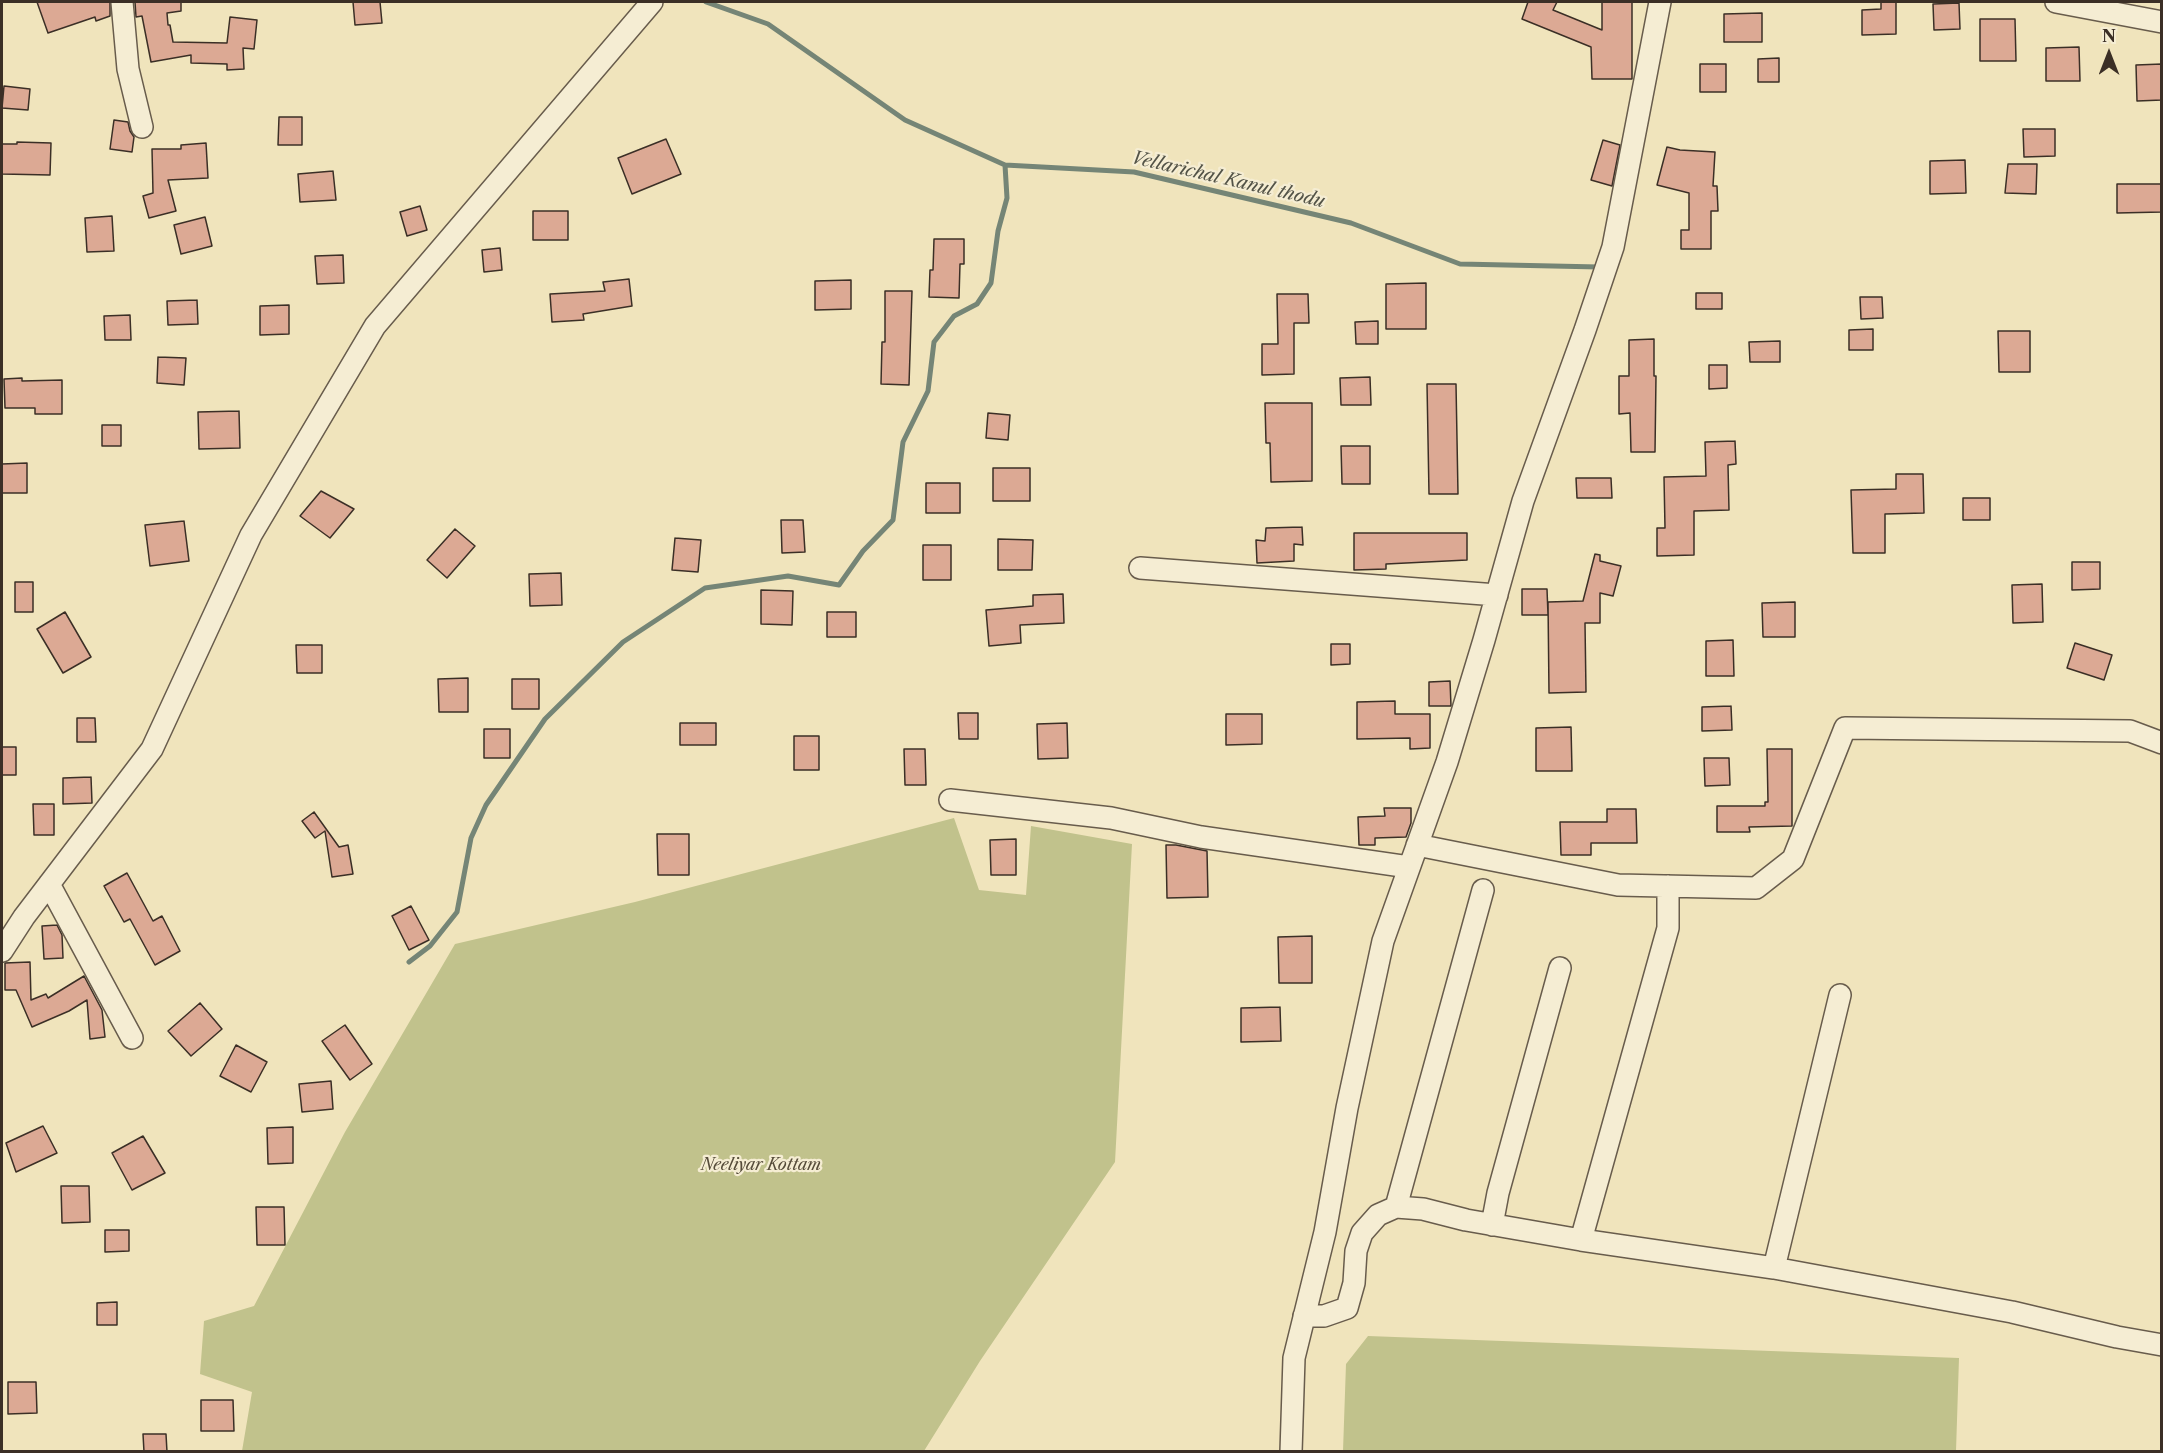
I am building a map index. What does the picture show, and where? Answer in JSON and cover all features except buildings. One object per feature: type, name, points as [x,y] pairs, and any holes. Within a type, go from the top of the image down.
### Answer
[{"type":"street","points":[[122,2],[128,69],[142,127]]},
{"type":"street","points":[[2,951],[49,884],[152,749],[251,534],[375,326],[652,2]]},
{"type":"street","points":[[1291,1452],[1294,1358],[1325,1232],[1347,1108],[1383,941],[1447,762],[1523,501],[1586,330],[1613,247],[1660,2]]},
{"type":"street","points":[[2056,2],[2162,22]]},
{"type":"street","points":[[1140,568],[1497,596]]},
{"type":"street","points":[[1417,845],[1618,885],[1755,888],[1793,859],[1845,728],[2130,731],[2162,743]]},
{"type":"street","points":[[950,800],[1111,818],[1201,837],[1409,867]]},
{"type":"street","points":[[49,884],[132,1038]]},
{"type":"street","points":[[1581,1240],[1668,928],[1668,886]]},
{"type":"street","points":[[1396,1207],[1483,890]]},
{"type":"street","points":[[1492,1225],[1498,1193],[1560,968]]},
{"type":"street","points":[[1774,1269],[1840,995]]},
{"type":"street","points":[[1304,1316],[1324,1316],[1347,1308],[1354,1283],[1356,1251],[1362,1233],[1378,1215],[1396,1207],[1423,1209],[1492,1225],[1581,1240],[1774,1269],[2012,1312],[2117,1337],[2162,1345]]},
{"type":"green space","name":"Neeliyar Kottam","points":[[954,818],[979,890],[1026,895],[1031,826],[1132,844],[1115,1162],[980,1361],[924,1451],[242,1451],[252,1392],[200,1374],[204,1321],[254,1306],[345,1132],[455,944],[635,902]]},
{"type":"green space","points":[[1368,1336],[1959,1358],[1956,1451],[1343,1451],[1346,1364]]},
{"type":"waterway","name":"Vellarichal Kanul thodu","points":[[706,2],[768,24],[905,120],[1005,165],[1134,172],[1351,223],[1460,264],[1599,267]]},
{"type":"waterway","points":[[409,962],[430,946],[457,912],[471,838],[486,805],[545,719],[623,642],[705,588],[788,576],[839,585],[863,551],[893,520],[903,442],[928,391],[934,342],[954,316],[977,304],[991,283],[998,231],[1007,198],[1005,165]]}]
